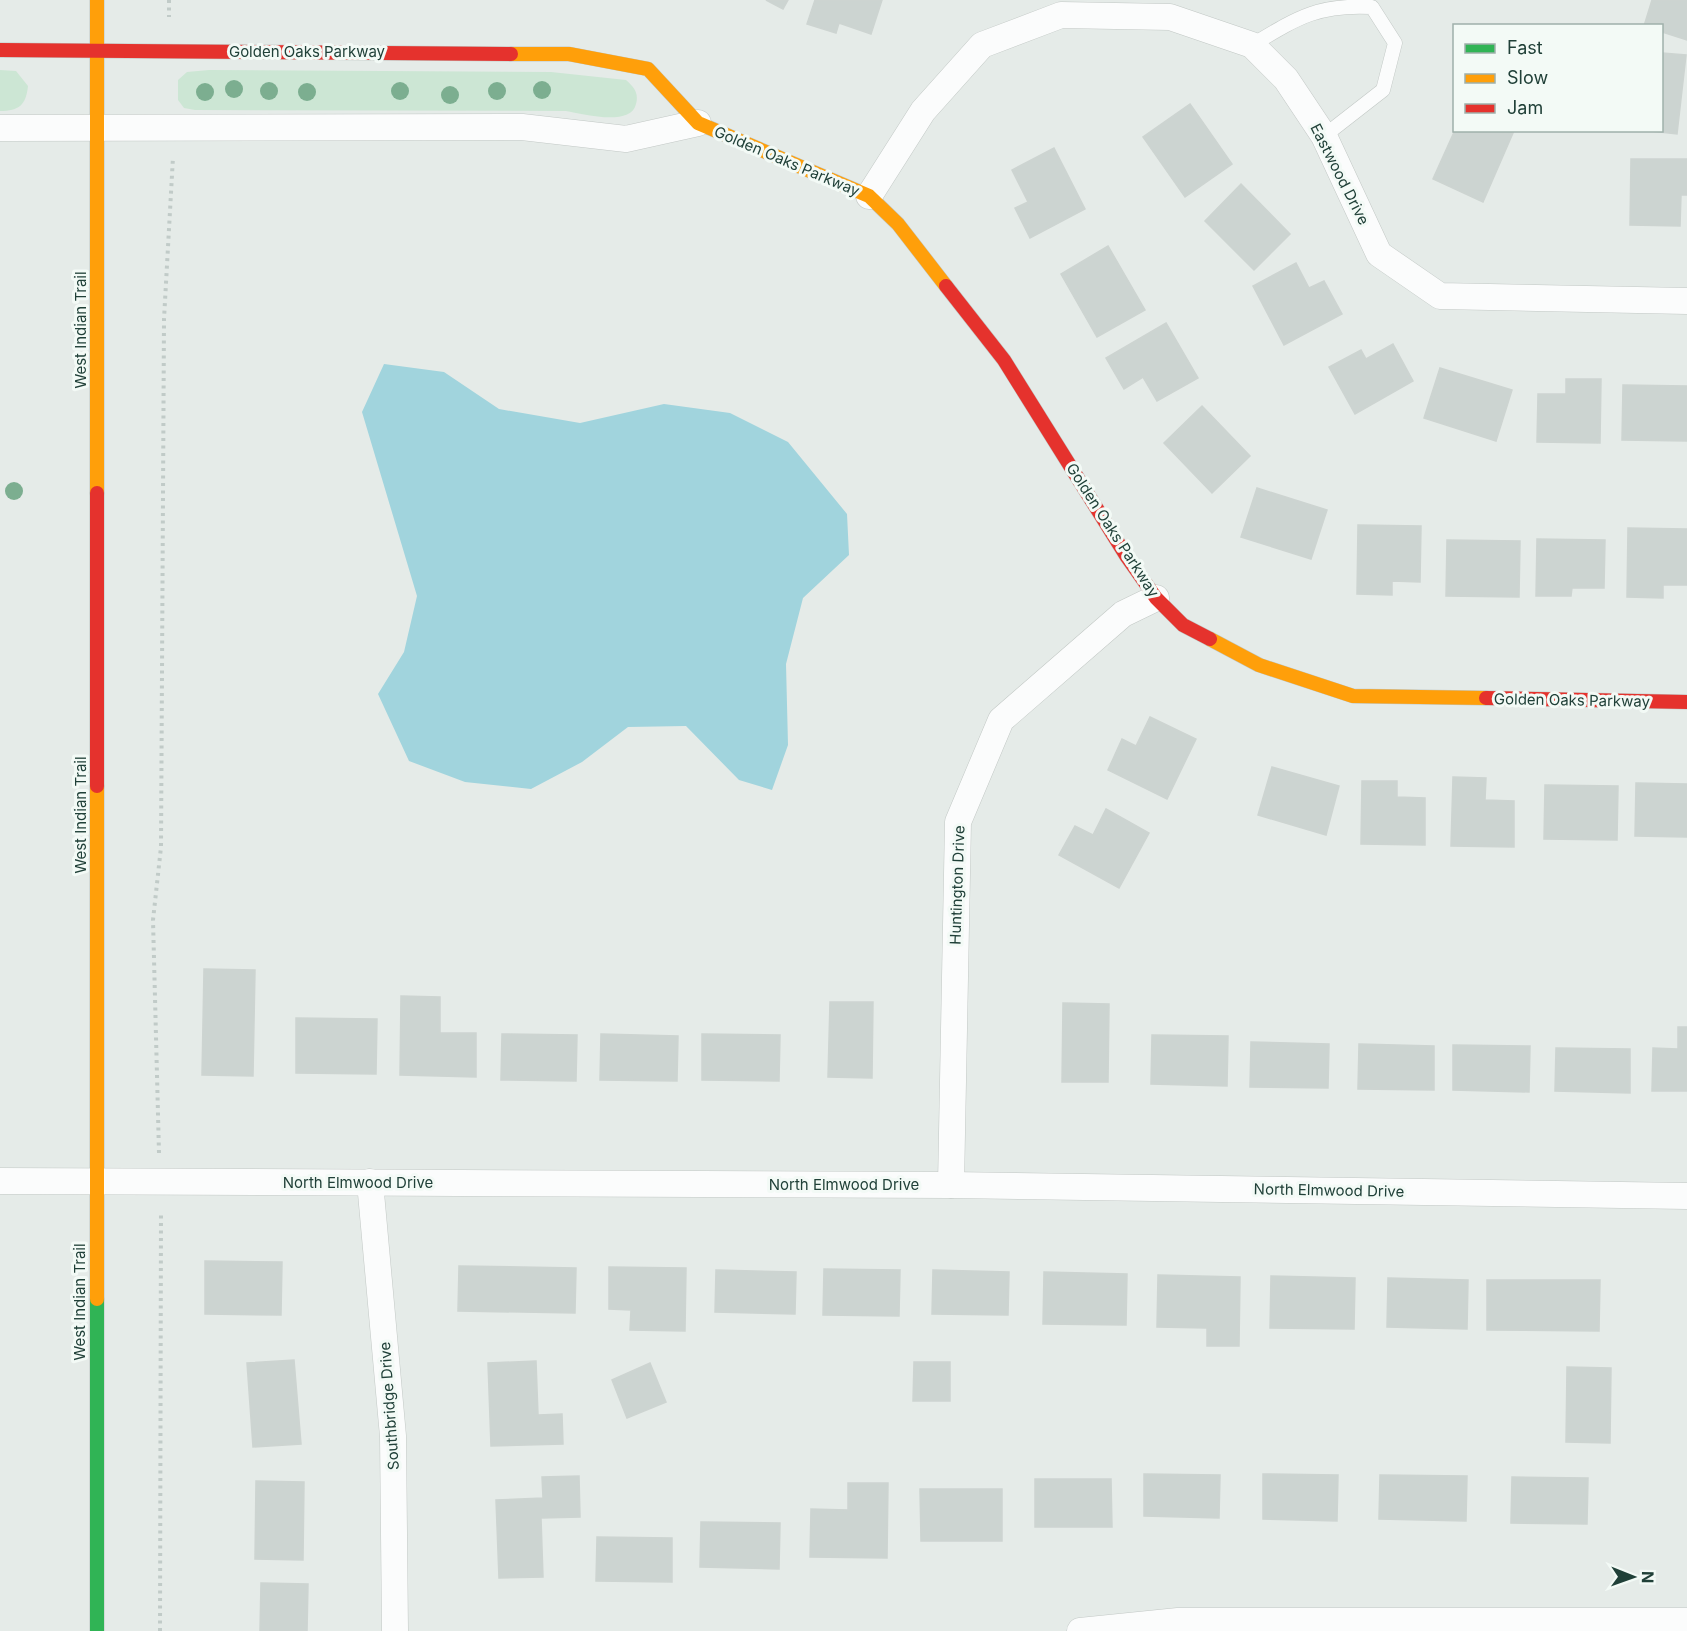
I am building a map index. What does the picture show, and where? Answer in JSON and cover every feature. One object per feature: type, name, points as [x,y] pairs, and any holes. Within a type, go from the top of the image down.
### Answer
[{"type":"street","name":"West Indian Trail","points":[[97,0],[97,1631]]},
{"type":"street","name":"Eastwood Drive","points":[[869,196],[923,111],[982,45],[1061,15],[1170,17],[1252,45],[1286,79],[1324,136],[1379,254],[1440,296],[1687,301]]},
{"type":"street","name":"Golden Oaks Parkway","points":[[0,50],[569,54],[648,69],[698,123],[869,196],[898,224],[1004,360],[1156,598],[1182,625],[1259,665],[1353,696],[1687,702]]},
{"type":"street","name":"Golden Oaks Parkway","points":[[0,128],[522,127],[626,139],[698,123]]},
{"type":"street","name":"Huntington Drive","points":[[951,1185],[958,822],[1000,720],[1123,614],[1156,598]]},
{"type":"street","name":"North Elmwood Drive","points":[[0,1181],[951,1185],[1687,1196]]},
{"type":"street","name":"Southbridge Drive","points":[[370,1182],[393,1436],[395,1631]]},
{"type":"street","points":[[1080,1631],[1178,1621],[1687,1621]]},
{"type":"lane","points":[[1252,45],[1304,15],[1343,6],[1372,7],[1395,43],[1383,90],[1324,136]]},
{"type":"path","points":[[169,0],[170,51]]},
{"type":"path","points":[[158,1136],[153,920],[161,847],[164,320],[174,174],[172,128]]},
{"type":"path","points":[[160,1631],[162,1234]]},
{"type":"green space","points":[[0,70],[16,71],[28,86],[23,102],[12,110],[0,111]]},
{"type":"green space","points":[[209,70],[551,72],[626,80],[635,90],[637,100],[632,111],[616,117],[566,111],[195,110],[184,108],[178,100],[178,80],[187,72]]},
{"type":"water","points":[[384,364],[444,372],[499,409],[580,423],[664,404],[730,413],[788,442],[847,514],[849,555],[803,598],[786,664],[788,745],[772,790],[739,780],[686,726],[628,727],[582,762],[531,789],[465,782],[409,761],[378,694],[404,652],[417,596],[362,412]]},
{"type":"building","points":[[766,0],[788,0],[783,9]]},
{"type":"building","points":[[815,0],[882,0],[871,34],[839,23],[836,33],[807,24]]},
{"type":"building","points":[[1652,0],[1687,0],[1687,40],[1663,32],[1663,24],[1645,24]]},
{"type":"building","points":[[1663,53],[1686,55],[1677,134],[1660,132],[1663,132]]},
{"type":"building","points":[[1190,104],[1232,164],[1185,197],[1143,137]]},
{"type":"building","points":[[1454,132],[1513,133],[1483,202],[1433,179]]},
{"type":"building","points":[[1054,148],[1085,209],[1030,238],[1015,208],[1028,202],[1012,170]]},
{"type":"building","points":[[1631,159],[1687,159],[1687,195],[1681,195],[1680,226],[1630,225]]},
{"type":"building","points":[[1241,184],[1290,234],[1254,270],[1205,221]]},
{"type":"building","points":[[1108,246],[1145,310],[1097,337],[1061,274]]},
{"type":"building","points":[[1296,263],[1309,288],[1324,281],[1342,314],[1284,345],[1253,286]]},
{"type":"building","points":[[1166,323],[1198,378],[1157,401],[1143,377],[1124,389],[1106,358]]},
{"type":"building","points":[[1393,344],[1413,381],[1355,414],[1329,367],[1361,350],[1366,359]]},
{"type":"building","points":[[1440,368],[1512,390],[1496,441],[1424,418]]},
{"type":"building","points":[[1566,379],[1601,379],[1600,443],[1537,442],[1538,394],[1566,394]]},
{"type":"building","points":[[1623,385],[1687,386],[1687,441],[1622,440]]},
{"type":"building","points":[[1202,406],[1250,456],[1212,493],[1164,443]]},
{"type":"building","points":[[1257,488],[1327,510],[1311,559],[1241,537]]},
{"type":"building","points":[[1358,525],[1421,526],[1420,582],[1392,581],[1392,595],[1357,594]]},
{"type":"building","points":[[1628,528],[1687,529],[1687,585],[1663,585],[1663,598],[1627,597]]},
{"type":"building","points":[[1537,539],[1605,540],[1604,588],[1572,588],[1571,596],[1536,596]]},
{"type":"building","points":[[1447,540],[1520,541],[1519,597],[1446,596]]},
{"type":"building","points":[[1150,717],[1196,739],[1167,799],[1108,770],[1122,739],[1136,746]]},
{"type":"building","points":[[1272,767],[1339,786],[1326,835],[1258,815]]},
{"type":"building","points":[[1453,777],[1486,778],[1485,800],[1514,801],[1514,847],[1451,846]]},
{"type":"building","points":[[1362,781],[1397,781],[1397,797],[1425,798],[1425,845],[1361,844]]},
{"type":"building","points":[[1636,783],[1687,784],[1687,837],[1635,836]]},
{"type":"building","points":[[1545,785],[1618,786],[1617,840],[1544,839]]},
{"type":"building","points":[[1106,809],[1149,833],[1119,888],[1059,855],[1075,826],[1093,835]]},
{"type":"building","points":[[204,969],[255,970],[253,1076],[202,1075]]},
{"type":"building","points":[[401,996],[440,997],[440,1033],[476,1033],[476,1077],[400,1075]]},
{"type":"building","points":[[830,1002],[873,1002],[872,1078],[828,1077]]},
{"type":"building","points":[[1063,1003],[1109,1004],[1108,1082],[1062,1082]]},
{"type":"building","points":[[296,1018],[377,1019],[376,1074],[296,1073]]},
{"type":"building","points":[[1678,1027],[1687,1027],[1687,1091],[1652,1091],[1653,1048],[1678,1049]]},
{"type":"building","points":[[502,1034],[577,1035],[576,1081],[501,1080]]},
{"type":"building","points":[[601,1034],[678,1036],[677,1081],[600,1080]]},
{"type":"building","points":[[702,1034],[780,1035],[779,1081],[702,1080]]},
{"type":"building","points":[[1152,1035],[1228,1036],[1227,1086],[1151,1084]]},
{"type":"building","points":[[1251,1042],[1329,1044],[1328,1088],[1250,1087]]},
{"type":"building","points":[[1359,1044],[1434,1046],[1434,1090],[1358,1089]]},
{"type":"building","points":[[1453,1045],[1530,1046],[1529,1092],[1453,1090]]},
{"type":"building","points":[[1556,1048],[1630,1049],[1630,1093],[1555,1091]]},
{"type":"building","points":[[205,1261],[282,1262],[281,1315],[205,1314]]},
{"type":"building","points":[[459,1266],[576,1268],[575,1313],[458,1311]]},
{"type":"building","points":[[609,1267],[686,1268],[685,1331],[630,1330],[631,1310],[609,1309]]},
{"type":"building","points":[[824,1269],[900,1270],[899,1316],[823,1315]]},
{"type":"building","points":[[716,1270],[796,1272],[795,1314],[715,1312]]},
{"type":"building","points":[[933,1270],[1009,1272],[1008,1315],[932,1314]]},
{"type":"building","points":[[1044,1272],[1127,1274],[1126,1325],[1043,1324]]},
{"type":"building","points":[[1158,1275],[1240,1277],[1239,1346],[1207,1346],[1207,1328],[1157,1327]]},
{"type":"building","points":[[1271,1276],[1355,1278],[1354,1329],[1270,1328]]},
{"type":"building","points":[[1388,1278],[1468,1280],[1467,1329],[1387,1327]]},
{"type":"building","points":[[1487,1280],[1600,1280],[1599,1331],[1487,1330]]},
{"type":"building","points":[[294,1360],[301,1444],[253,1447],[247,1363]]},
{"type":"building","points":[[536,1361],[538,1415],[562,1414],[563,1444],[491,1446],[488,1363]]},
{"type":"building","points":[[914,1362],[950,1362],[950,1401],[913,1401]]},
{"type":"building","points":[[650,1363],[666,1402],[627,1418],[612,1380]]},
{"type":"building","points":[[1567,1367],[1611,1368],[1610,1443],[1566,1442]]},
{"type":"building","points":[[1144,1474],[1220,1475],[1219,1518],[1144,1516]]},
{"type":"building","points":[[1263,1474],[1338,1475],[1337,1521],[1263,1519]]},
{"type":"building","points":[[1380,1475],[1467,1476],[1466,1521],[1379,1519]]},
{"type":"building","points":[[579,1476],[580,1517],[541,1518],[543,1577],[499,1578],[496,1500],[543,1498],[542,1477]]},
{"type":"building","points":[[1512,1477],[1588,1478],[1587,1524],[1511,1523]]},
{"type":"building","points":[[1035,1479],[1111,1479],[1112,1527],[1035,1527]]},
{"type":"building","points":[[256,1481],[304,1482],[303,1560],[255,1559]]},
{"type":"building","points":[[848,1483],[888,1483],[887,1558],[810,1557],[811,1509],[848,1510]]},
{"type":"building","points":[[920,1489],[1002,1489],[1002,1541],[921,1541]]},
{"type":"building","points":[[701,1522],[780,1523],[779,1569],[700,1567]]},
{"type":"building","points":[[597,1537],[672,1538],[672,1582],[596,1581]]},
{"type":"building","points":[[261,1583],[308,1584],[307,1631],[260,1631]]},
{"type":"traffic: fast","points":[[97,1299],[97,1631]]},
{"type":"traffic: slow","points":[[97,0],[97,493]]},
{"type":"traffic: slow","points":[[511,54],[569,54],[648,69],[698,123],[869,196],[898,224],[946,286]]},
{"type":"traffic: slow","points":[[1210,639],[1259,665],[1353,696],[1486,698]]},
{"type":"traffic: slow","points":[[97,786],[97,1299]]},
{"type":"traffic: jam","points":[[0,50],[511,54]]},
{"type":"traffic: jam","points":[[946,286],[1004,360],[1127,557],[1156,598],[1183,625],[1210,639]]},
{"type":"traffic: jam","points":[[97,493],[97,786]]},
{"type":"traffic: jam","points":[[1486,698],[1687,702]]}]
